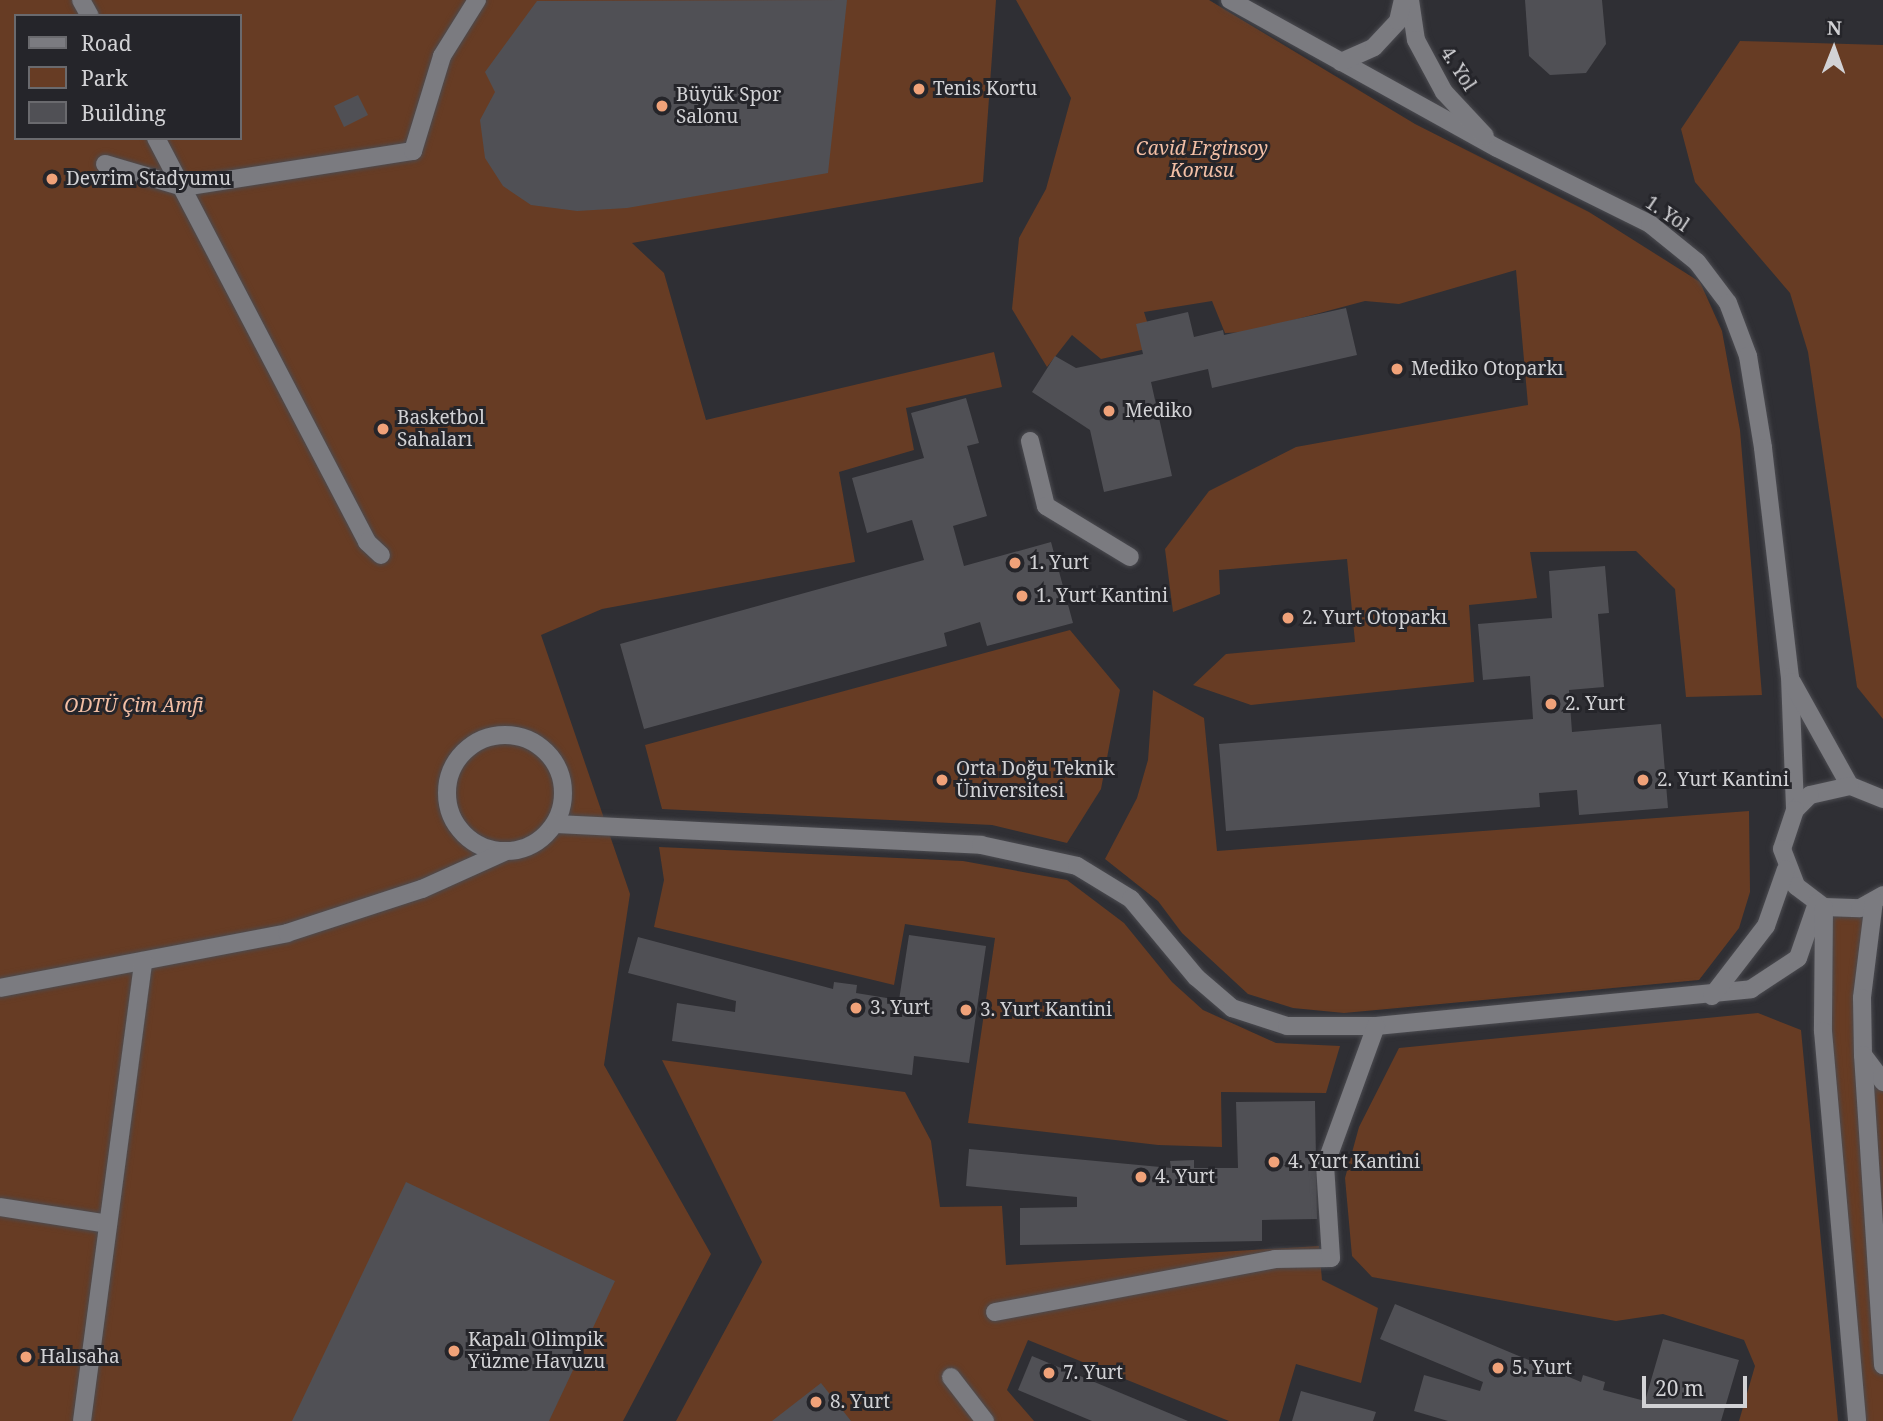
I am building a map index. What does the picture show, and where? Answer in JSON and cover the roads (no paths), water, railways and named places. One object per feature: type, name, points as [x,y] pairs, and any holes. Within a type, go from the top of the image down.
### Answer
[{"type":"street","points":[[106,164],[183,187],[413,150],[442,56],[477,0]]},
{"type":"street","name":"1. Yol","points":[[1230,0],[1497,148],[1650,224],[1697,262],[1728,303],[1748,356],[1763,448],[1790,677],[1795,810]]},
{"type":"street","points":[[1341,62],[1374,47],[1398,21],[1403,0]]},
{"type":"street","name":"4. Yol","points":[[1410,0],[1416,40],[1444,92],[1497,148]]},
{"type":"street","points":[[157,140],[367,542],[381,555]]},
{"type":"street","points":[[1030,440],[1046,506],[1130,557]]},
{"type":"street","points":[[1790,677],[1850,786]]},
{"type":"street","points":[[0,988],[287,933],[422,889],[504,852],[524,849],[555,824],[564,788],[549,755],[517,736],[481,740],[454,765],[447,802],[466,837],[504,852]]},
{"type":"street","points":[[1879,898],[1860,908],[1821,905],[1796,886],[1786,869],[1782,849],[1795,810],[1810,795],[1850,786],[1883,799]]},
{"type":"street","points":[[555,824],[981,845],[1077,866],[1131,900],[1196,977],[1232,1008],[1287,1026],[1376,1026],[1712,996],[1751,989],[1798,958],[1821,905]]},
{"type":"street","points":[[1712,996],[1766,926],[1786,869]]},
{"type":"street","points":[[1879,898],[1862,998],[1863,1055],[1877,1200],[1883,1364]]},
{"type":"street","points":[[1821,905],[1823,1031],[1857,1421]]},
{"type":"street","points":[[82,1421],[143,961]]},
{"type":"street","points":[[995,1312],[1275,1259],[1331,1258],[1325,1166],[1376,1026]]},
{"type":"street","points":[[1863,1055],[1883,1082]]},
{"type":"street","points":[[0,1207],[108,1224]]},
{"type":"street","points":[[951,1377],[985,1421]]},
{"type":"place","name":"Tenis Kortu","points":[[919,89]]},
{"type":"place","name":"Büyük Spor Salonu","points":[[662,106]]},
{"type":"place","name":"Devrim Stadyumu","points":[[52,179]]},
{"type":"place","name":"Mediko Otoparkı","points":[[1397,369]]},
{"type":"place","name":"Mediko","points":[[1109,411]]},
{"type":"place","name":"Basketbol Sahaları","points":[[383,429]]},
{"type":"place","name":"1. Yurt","points":[[1015,563]]},
{"type":"place","name":"1. Yurt Kantini","points":[[1022,596]]},
{"type":"place","name":"2. Yurt Otoparkı","points":[[1288,618]]},
{"type":"place","name":"2. Yurt","points":[[1551,704]]},
{"type":"place","name":"Orta Doğu Teknik Üniversitesi","points":[[942,780]]},
{"type":"place","name":"2. Yurt Kantini","points":[[1643,780]]},
{"type":"place","name":"3. Yurt","points":[[856,1008]]},
{"type":"place","name":"3. Yurt Kantini","points":[[966,1010]]},
{"type":"place","name":"4. Yurt Kantini","points":[[1274,1162]]},
{"type":"place","name":"4. Yurt","points":[[1141,1177]]},
{"type":"place","name":"Kapalı Olimpik Yüzme Havuzu","points":[[454,1351]]},
{"type":"place","name":"Halısaha","points":[[26,1357]]},
{"type":"place","name":"5. Yurt","points":[[1498,1368]]},
{"type":"place","name":"7. Yurt","points":[[1049,1373]]},
{"type":"place","name":"8. Yurt","points":[[816,1402]]},
{"type":"park label","name":"Cavid Erginsoy Korusu","points":[[1202,160]]},
{"type":"park label","name":"ODTÜ Çim Amfi","points":[[134,706]]}]
